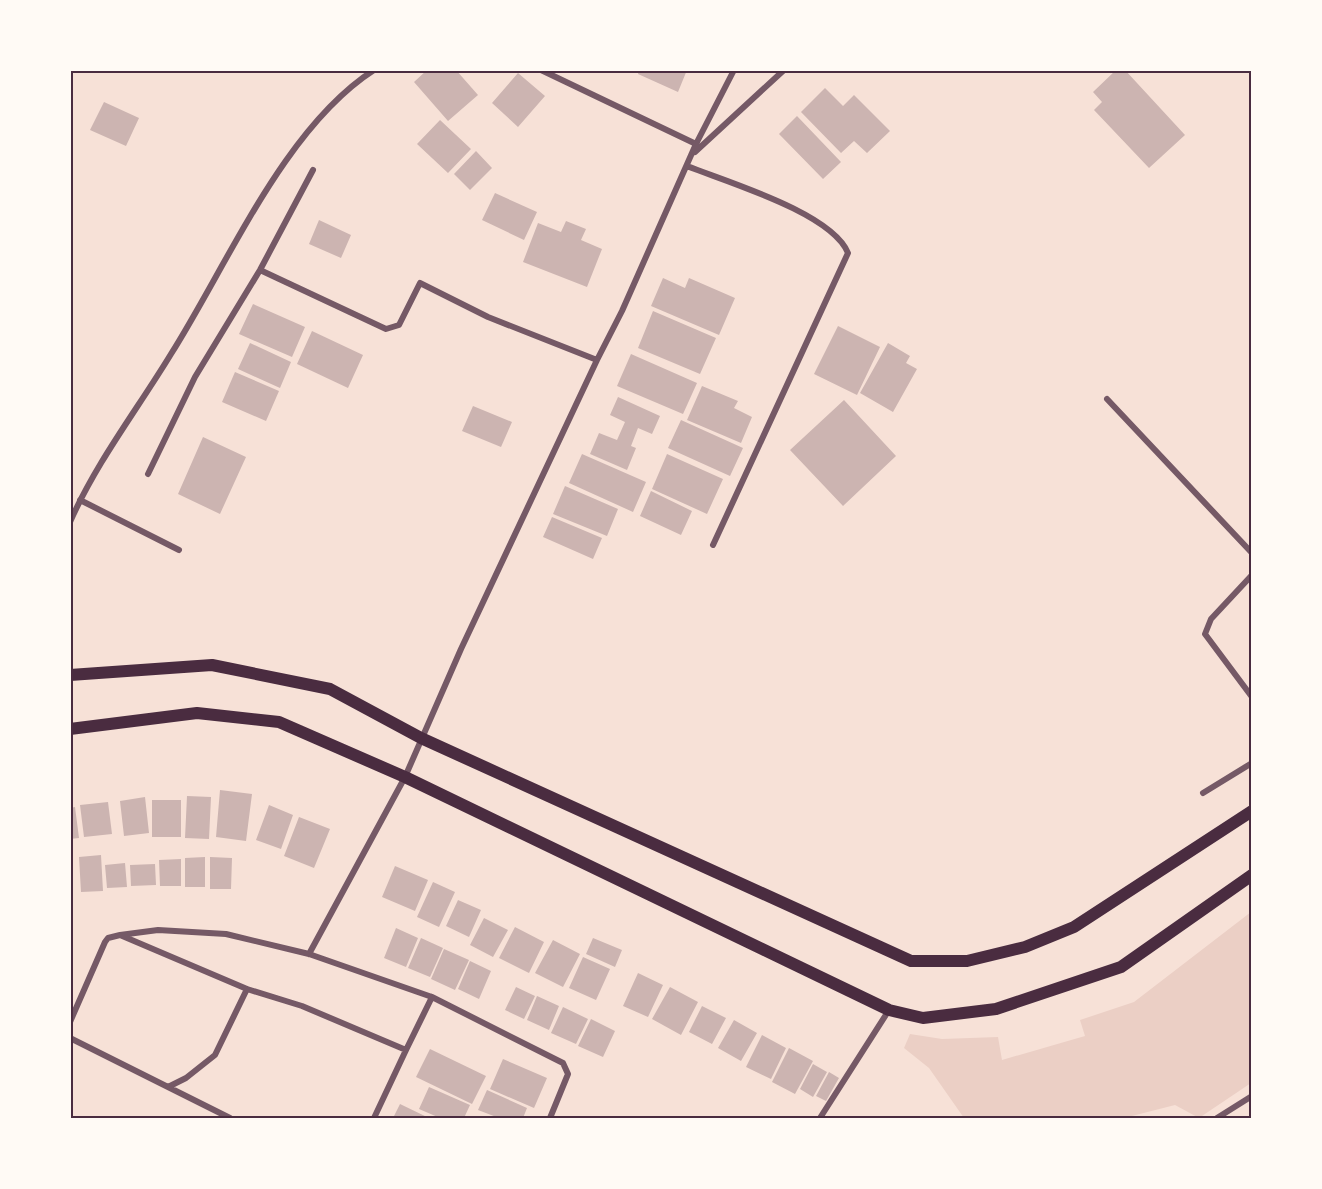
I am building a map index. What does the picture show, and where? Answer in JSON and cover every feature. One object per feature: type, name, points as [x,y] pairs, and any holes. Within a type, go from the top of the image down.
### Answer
[{"type":"main road","points":[[70,675],[212,665],[330,689],[421,738],[911,961],[967,961],[1025,947],[1074,927],[1251,812]]},
{"type":"main road","points":[[70,729],[197,713],[279,722],[405,777],[889,1010],[923,1018],[996,1009],[1121,967],[1251,875]]},
{"type":"street","points":[[70,522],[108,451],[171,355],[300,140],[355,83],[374,70]]},
{"type":"street","points":[[541,70],[696,144]]},
{"type":"street","points":[[309,954],[405,777],[597,360],[622,311],[696,144],[734,70]]},
{"type":"street","points":[[692,154],[784,70]]},
{"type":"street","points":[[687,166],[810,215],[843,242],[848,253],[713,545]]},
{"type":"street","points":[[148,474],[195,377],[260,270],[313,170]]},
{"type":"street","points":[[260,270],[386,329],[399,325],[420,283],[489,316],[597,360]]},
{"type":"street","points":[[1107,399],[1251,553]]},
{"type":"street","points":[[80,500],[179,550]]},
{"type":"street","points":[[1251,575],[1211,619],[1205,634],[1251,697]]},
{"type":"street","points":[[1203,793],[1251,763]]},
{"type":"street","points":[[70,1022],[108,938],[158,930],[226,934],[309,954],[432,997],[563,1063],[568,1074],[550,1119]]},
{"type":"street","points":[[120,935],[247,989],[302,1006],[406,1050]]},
{"type":"street","points":[[168,1087],[186,1078],[215,1055],[247,989]]},
{"type":"street","points":[[374,1119],[432,997]]},
{"type":"street","points":[[820,1119],[889,1010]]},
{"type":"street","points":[[70,1038],[230,1119]]},
{"type":"street","points":[[1217,1119],[1251,1096]]},
{"type":"shaded area","points":[[1251,912],[1251,1083],[1199,1118],[1175,1105],[1124,1118],[964,1118],[929,1068],[904,1048],[910,1034],[942,1039],[998,1037],[1002,1060],[1085,1036],[1080,1020],[1134,1002]]},
{"type":"building","points":[[427,70],[456,70],[478,95],[448,121],[414,82]]},
{"type":"building","points":[[639,70],[687,70],[678,92],[638,74]]},
{"type":"building","points":[[1116,70],[1125,70],[1185,135],[1149,168],[1094,110],[1102,102],[1093,92]]},
{"type":"building","points":[[518,73],[545,96],[518,127],[492,103]]},
{"type":"building","points":[[825,88],[843,106],[854,95],[890,131],[867,153],[854,141],[841,153],[801,112]]},
{"type":"building","points":[[104,102],[139,118],[126,146],[90,130]]},
{"type":"building","points":[[797,116],[841,162],[823,179],[779,134]]},
{"type":"building","points":[[440,120],[471,149],[448,173],[417,144]]},
{"type":"building","points":[[476,151],[492,168],[470,190],[454,174]]},
{"type":"building","points":[[495,193],[537,212],[524,240],[482,220]]},
{"type":"building","points":[[319,220],[351,235],[341,258],[309,244]]},
{"type":"building","points":[[566,221],[586,229],[581,240],[602,249],[587,287],[523,262],[538,223],[561,232]]},
{"type":"building","points":[[663,278],[685,288],[689,278],[735,298],[719,335],[651,306]]},
{"type":"building","points":[[253,304],[305,327],[292,357],[239,334]]},
{"type":"building","points":[[653,311],[716,338],[700,374],[638,348]]},
{"type":"building","points":[[838,326],[880,347],[857,395],[814,374]]},
{"type":"building","points":[[312,331],[363,355],[348,388],[297,364]]},
{"type":"building","points":[[250,343],[291,362],[280,388],[238,369]]},
{"type":"building","points":[[888,343],[910,356],[906,363],[917,369],[893,412],[860,393]]},
{"type":"building","points":[[631,354],[697,383],[683,414],[617,386]]},
{"type":"building","points":[[235,372],[279,391],[266,421],[222,402]]},
{"type":"building","points":[[702,386],[738,401],[734,408],[752,417],[741,443],[687,420]]},
{"type":"building","points":[[618,397],[660,416],[652,434],[638,428],[631,446],[636,448],[627,470],[590,454],[599,433],[617,440],[625,422],[610,415]]},
{"type":"building","points":[[844,400],[896,456],[843,506],[790,450]]},
{"type":"building","points":[[473,406],[512,422],[501,447],[462,431]]},
{"type":"building","points":[[681,420],[743,448],[730,476],[668,448]]},
{"type":"building","points":[[203,437],[246,457],[220,514],[178,494]]},
{"type":"building","points":[[582,454],[646,482],[633,512],[569,483]]},
{"type":"building","points":[[667,454],[723,479],[707,514],[652,489]]},
{"type":"building","points":[[565,486],[618,509],[607,536],[553,514]]},
{"type":"building","points":[[651,491],[692,511],[681,535],[640,516]]},
{"type":"building","points":[[552,517],[602,538],[593,559],[543,537]]},
{"type":"building","points":[[220,790],[252,794],[246,841],[216,837]]},
{"type":"building","points":[[187,796],[211,797],[209,839],[185,838]]},
{"type":"building","points":[[145,797],[149,833],[124,836],[120,801]]},
{"type":"building","points":[[152,800],[181,800],[181,837],[152,837]]},
{"type":"building","points":[[108,802],[112,834],[84,837],[80,805]]},
{"type":"building","points":[[269,805],[293,815],[281,849],[256,840]]},
{"type":"building","points":[[75,807],[79,838],[70,839],[70,808]]},
{"type":"building","points":[[299,817],[330,829],[314,868],[284,856]]},
{"type":"building","points":[[101,855],[103,891],[81,892],[79,857]]},
{"type":"building","points":[[205,857],[205,887],[185,887],[185,858]]},
{"type":"building","points":[[210,857],[232,858],[231,889],[210,889]]},
{"type":"building","points":[[181,859],[181,886],[160,886],[159,860]]},
{"type":"building","points":[[125,863],[127,887],[107,888],[105,865]]},
{"type":"building","points":[[155,864],[156,885],[131,886],[130,865]]},
{"type":"building","points":[[395,866],[428,880],[415,911],[382,897]]},
{"type":"building","points":[[433,882],[455,892],[439,927],[417,917]]},
{"type":"building","points":[[458,900],[481,910],[469,937],[446,926]]},
{"type":"building","points":[[484,918],[508,930],[493,957],[470,945]]},
{"type":"building","points":[[515,927],[544,942],[529,973],[499,958]]},
{"type":"building","points":[[396,928],[418,938],[406,967],[384,958]]},
{"type":"building","points":[[421,938],[443,948],[430,977],[408,968]]},
{"type":"building","points":[[593,938],[622,950],[615,967],[586,954]]},
{"type":"building","points":[[553,940],[580,954],[563,987],[535,973]]},
{"type":"building","points":[[444,949],[469,960],[455,990],[431,979]]},
{"type":"building","points":[[583,957],[610,969],[596,1000],[569,988]]},
{"type":"building","points":[[470,961],[491,971],[479,999],[458,989]]},
{"type":"building","points":[[638,973],[663,985],[648,1017],[623,1006]]},
{"type":"building","points":[[516,987],[535,996],[524,1019],[505,1010]]},
{"type":"building","points":[[670,987],[698,1002],[681,1035],[652,1019]]},
{"type":"building","points":[[537,996],[559,1006],[549,1030],[527,1020]]},
{"type":"building","points":[[702,1006],[726,1018],[712,1044],[689,1032]]},
{"type":"building","points":[[563,1007],[588,1019],[576,1044],[551,1033]]},
{"type":"building","points":[[591,1019],[615,1031],[603,1057],[578,1046]]},
{"type":"building","points":[[734,1020],[757,1033],[741,1061],[718,1048]]},
{"type":"building","points":[[762,1035],[786,1048],[771,1079],[746,1067]]},
{"type":"building","points":[[789,1048],[813,1061],[795,1094],[772,1082]]},
{"type":"building","points":[[430,1049],[486,1076],[472,1104],[416,1077]]},
{"type":"building","points":[[503,1059],[547,1078],[534,1108],[490,1089]]},
{"type":"building","points":[[813,1064],[827,1072],[813,1097],[800,1089]]},
{"type":"building","points":[[829,1072],[839,1078],[826,1101],[816,1096]]},
{"type":"building","points":[[429,1087],[470,1105],[464,1118],[440,1118],[419,1109]]},
{"type":"building","points":[[487,1090],[527,1108],[523,1118],[499,1118],[478,1110]]},
{"type":"building","points":[[400,1104],[429,1118],[393,1118]]}]
